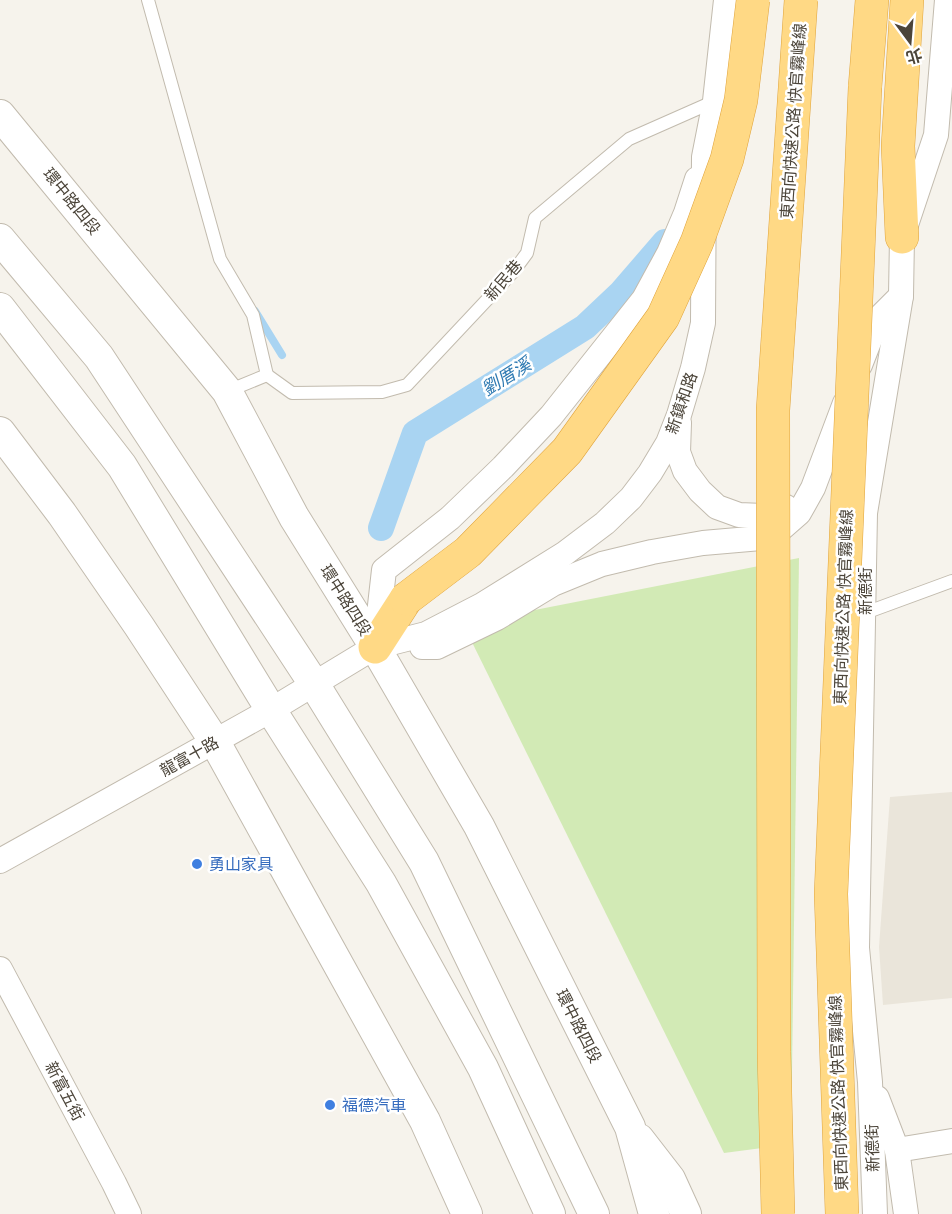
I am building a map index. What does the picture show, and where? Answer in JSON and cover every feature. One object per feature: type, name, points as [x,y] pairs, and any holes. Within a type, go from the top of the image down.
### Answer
[{"type":"highway","points":[[375,646],[406,599],[468,552],[567,451],[663,317],[697,242],[726,159],[741,100],[753,0]]},
{"type":"highway","name":"東西向快速公路 快官霧峰線","points":[[778,1214],[774,1052],[773,410],[801,0]]},
{"type":"highway","name":"東西向快速公路 快官霧峰線","points":[[842,1214],[831,894],[864,111],[872,0]]},
{"type":"highway","points":[[902,237],[898,146],[907,0]]},
{"type":"street","name":"新鎮和路","points":[[375,646],[426,634],[482,605],[572,548],[605,523],[631,498],[650,473],[668,443],[693,368],[703,323],[704,156],[715,100],[726,0]]},
{"type":"street","name":"新德街","points":[[874,1214],[870,1082],[857,948],[865,613],[865,513],[901,296],[902,237],[936,135],[947,0]]},
{"type":"street","name":"環中路四段","points":[[0,115],[227,391],[294,517],[375,646],[479,826],[630,1127],[670,1179],[686,1214]]},
{"type":"street","points":[[704,156],[682,223],[644,299],[551,416],[503,467],[450,518],[384,570],[375,646],[437,647],[496,618],[553,584],[602,564],[703,543],[761,538],[783,527],[799,513],[813,488],[878,319],[901,296]]},
{"type":"street","points":[[0,238],[25,271],[99,357],[314,684],[424,862],[594,1214]]},
{"type":"street","points":[[0,308],[122,466],[271,711],[387,893],[483,1068],[550,1214]]},
{"type":"street","points":[[679,415],[678,452],[686,471],[700,491],[717,507],[739,515],[766,516],[786,507],[813,488]]},
{"type":"street","points":[[0,432],[75,532],[214,742],[425,1121],[466,1214]]},
{"type":"street","name":"龍富十路","points":[[0,861],[271,711],[375,646]]},
{"type":"street","name":"新富五街","points":[[0,969],[129,1214]]},
{"type":"street","name":"新德街","points":[[870,1082],[897,1150],[906,1214]]},
{"type":"street","name":"環中路四段","points":[[630,1127],[654,1214]]},
{"type":"street","name":"新德街","points":[[897,1150],[952,1142]]},
{"type":"lane","points":[[148,0],[220,259],[253,315],[267,375],[227,391]]},
{"type":"lane","name":"新民巷","points":[[267,375],[292,393],[382,392],[407,385],[513,272],[526,254],[535,218],[630,139],[715,100]]},
{"type":"lane","points":[[865,613],[952,581]]},
{"type":"shaded area","points":[[952,792],[952,998],[883,1005],[879,947],[890,797]]},
{"type":"green space","points":[[799,558],[791,1144],[724,1153],[463,624]]},
{"type":"waterway","name":"劉厝溪","points":[[381,528],[415,433],[585,327],[621,293],[665,242]]},
{"type":"waterway","points":[[255,311],[282,355]]},
{"type":"place","name":"勇山家具","points":[[197,864]]},
{"type":"place","name":"福德汽車","points":[[330,1105]]}]
